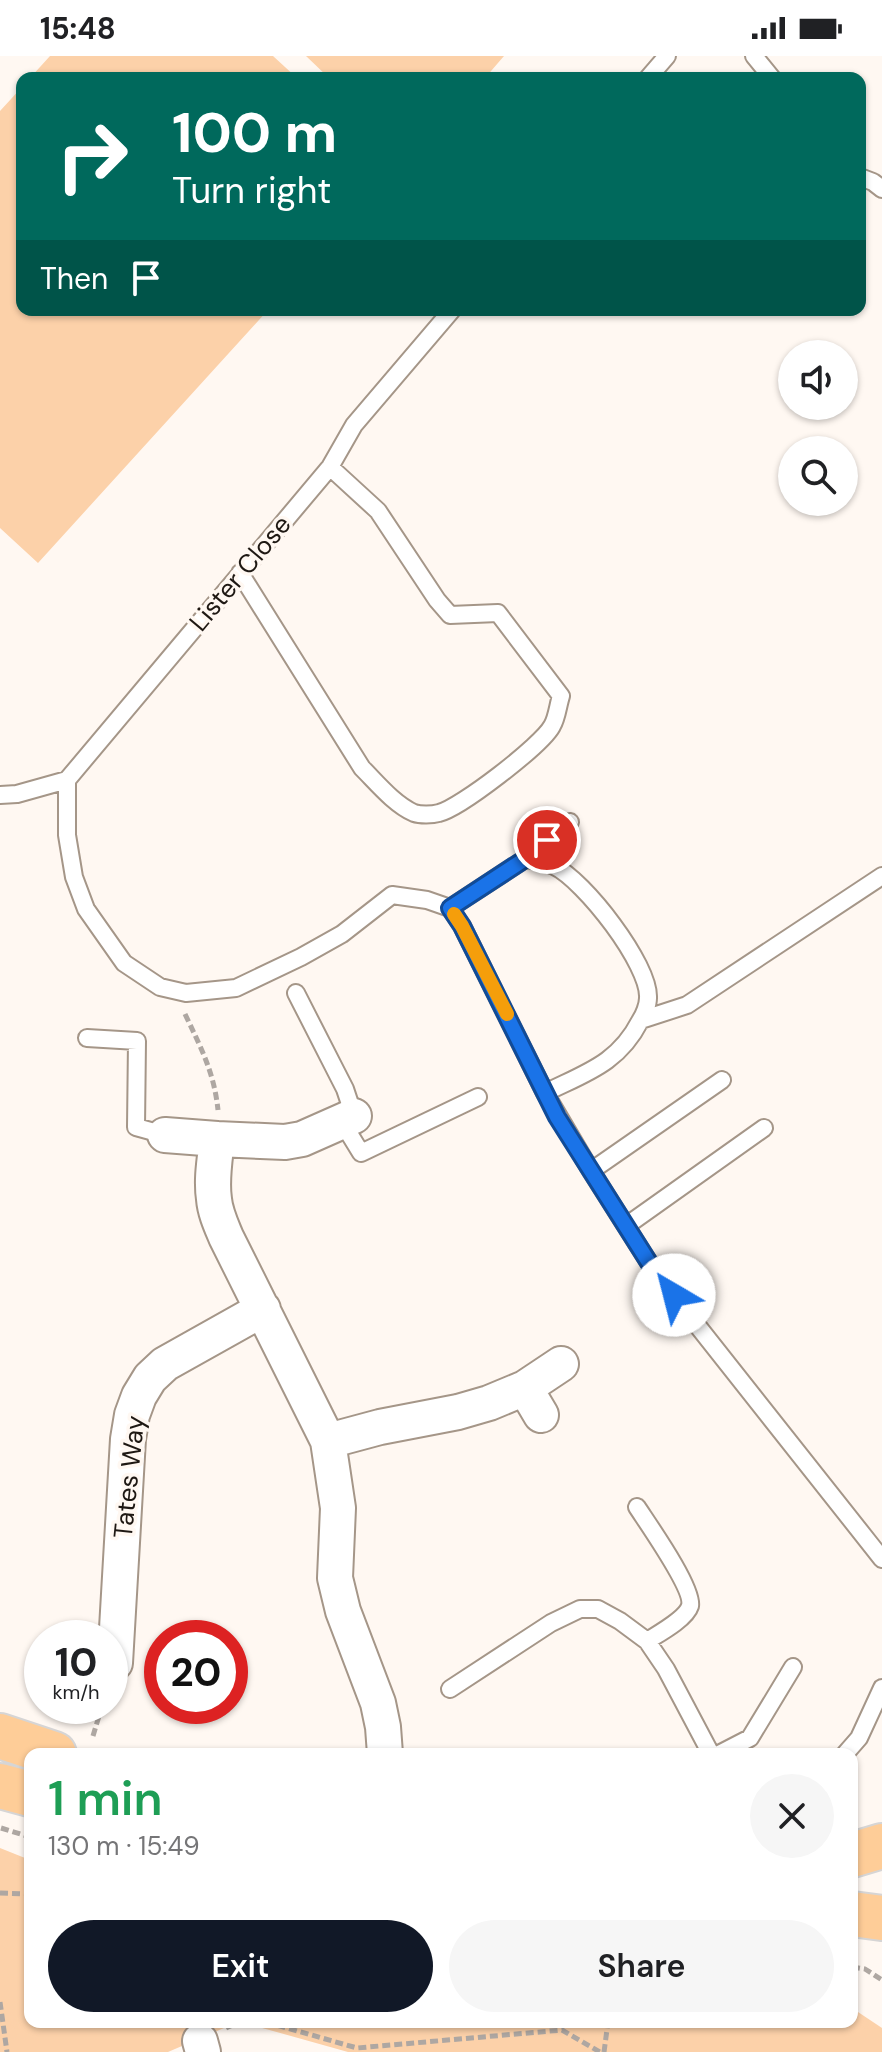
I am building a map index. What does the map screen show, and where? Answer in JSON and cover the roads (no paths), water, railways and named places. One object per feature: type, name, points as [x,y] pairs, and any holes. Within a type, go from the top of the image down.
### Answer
[{"type":"main road","points":[[0,1736],[74,1745]]},
{"type":"main road","points":[[0,1786],[24,1792]]},
{"type":"main road","points":[[858,1853],[882,1846]]},
{"type":"main road","points":[[858,1915],[882,1918]]},
{"type":"street","points":[[165,1135],[285,1142],[302,1139],[348,1119]]},
{"type":"street","points":[[217,1139],[214,1201],[226,1237],[328,1441],[338,1508],[335,1578],[343,1611],[378,1703],[385,1748]]},
{"type":"street","name":"Tates Way","points":[[117,1620],[128,1439],[139,1396],[150,1378],[165,1364],[263,1309]]},
{"type":"street","points":[[328,1441],[489,1403],[533,1402],[561,1364]]},
{"type":"lane","points":[[653,72],[667,56]]},
{"type":"lane","points":[[754,56],[767,72]]},
{"type":"lane","name":"Lister Close","points":[[67,780],[330,467],[354,425],[447,316]]},
{"type":"lane","points":[[240,573],[362,768],[415,813],[427,815],[453,807],[530,750],[552,727],[561,696],[498,613],[450,615],[378,511],[330,467]]},
{"type":"lane","points":[[0,795],[17,794],[67,780],[67,835],[74,877],[86,909],[124,963],[160,987],[186,993],[236,988],[342,934],[392,895],[427,900],[450,908],[462,926],[545,1093],[655,1272],[882,1559]]},
{"type":"lane","points":[[450,908],[525,859],[570,822]]},
{"type":"lane","points":[[525,859],[556,867],[569,876],[605,914],[642,969],[648,999],[641,1020],[623,1049],[596,1069],[545,1093]]},
{"type":"lane","points":[[641,1020],[687,1005],[882,876]]},
{"type":"lane","points":[[296,993],[345,1089],[348,1119],[361,1153],[478,1097]]},
{"type":"lane","points":[[87,1038],[137,1041],[136,1127],[165,1135]]},
{"type":"lane","points":[[591,1171],[722,1080]]},
{"type":"lane","points":[[626,1226],[764,1128]]},
{"type":"lane","points":[[637,1507],[686,1585],[690,1600],[689,1609],[681,1617],[647,1641]]},
{"type":"lane","points":[[450,1689],[551,1623],[580,1609],[598,1609],[647,1641],[666,1669],[708,1748]]},
{"type":"lane","points":[[731,1748],[750,1738],[793,1667]]},
{"type":"lane","points":[[850,1748],[859,1738],[882,1688]]}]
